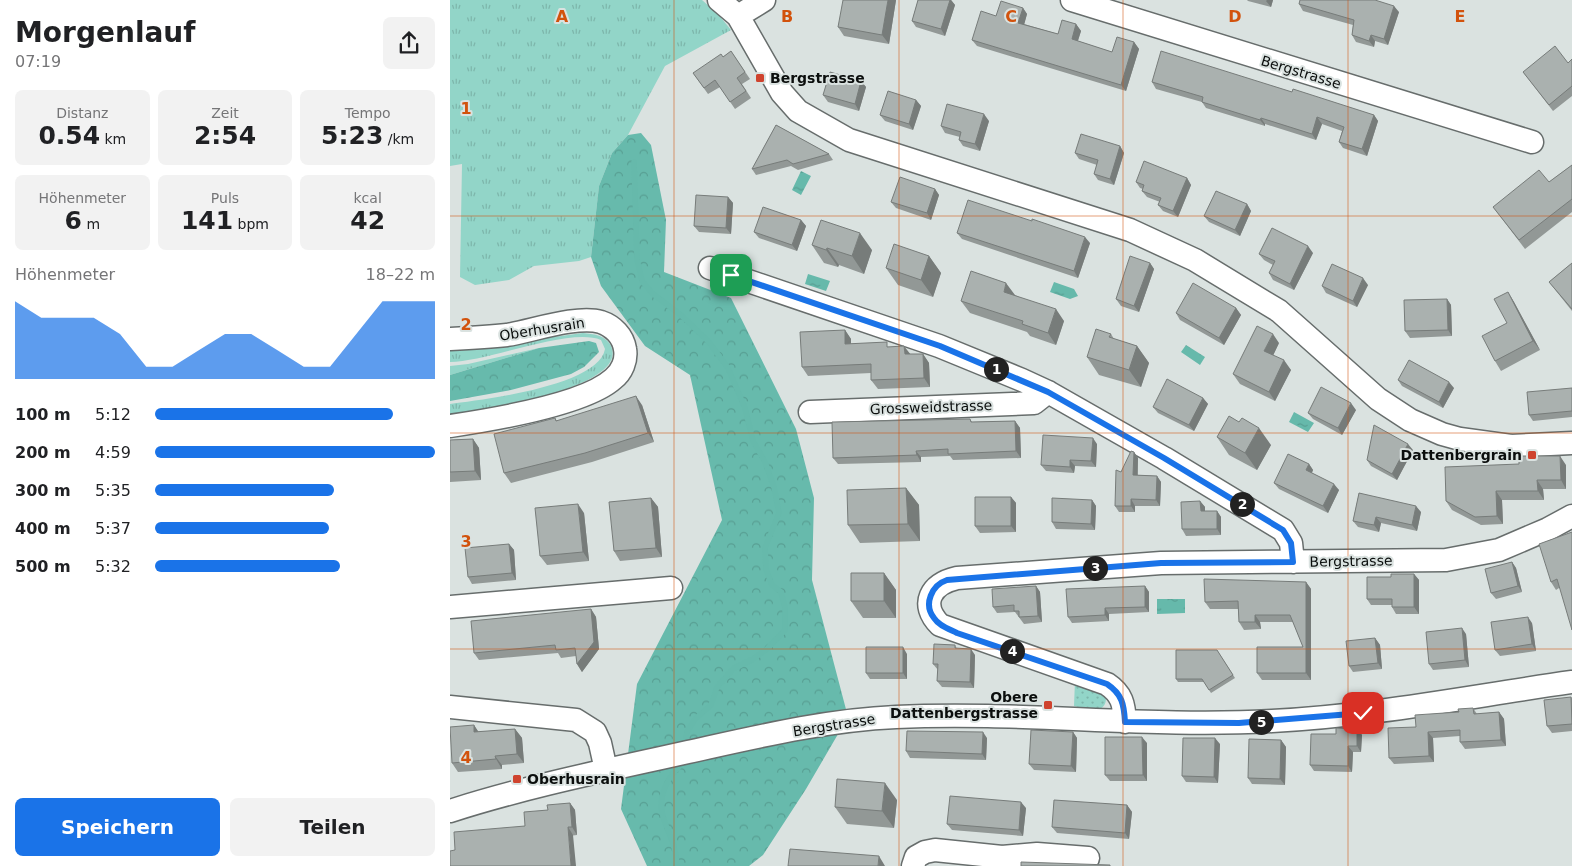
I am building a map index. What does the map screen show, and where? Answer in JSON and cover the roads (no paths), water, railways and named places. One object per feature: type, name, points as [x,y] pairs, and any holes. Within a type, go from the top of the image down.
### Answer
[{"type":"street","points":[[719,0],[738,16],[782,93],[798,111],[844,137],[1130,230],[1195,260],[1279,311],[1378,399],[1410,420],[1442,434],[1460,439],[1511,446],[1572,443]]},
{"type":"street","points":[[738,16],[764,0]]},
{"type":"street","name":"Bergstrasse","points":[[1072,0],[1532,142]]},
{"type":"street","points":[[710,268],[940,346],[1048,392],[1164,458],[1283,530],[1291,543],[1293,562]]},
{"type":"street","name":"Oberhusrain","points":[[450,339],[507,335],[570,323],[592,321],[612,328],[618,333],[626,350],[621,371],[613,380],[602,387],[566,401],[517,414],[450,426]]},
{"type":"street","name":"Grossweidstrasse","points":[[810,412],[1034,403],[1048,392]]},
{"type":"street","name":"Bergstrasse","points":[[450,811],[520,790],[606,770],[831,723],[895,717],[948,715],[1125,722],[1123,703],[1119,694],[1107,684],[957,633],[940,625],[934,618],[929,606],[934,590],[942,582],[973,576],[1161,563],[1446,560],[1499,550],[1548,529],[1572,516]]},
{"type":"street","points":[[450,607],[670,588]]},
{"type":"street","points":[[1125,722],[1239,723],[1306,719],[1363,713],[1572,682]]},
{"type":"street","points":[[450,707],[576,720],[595,732],[600,743],[606,770]]},
{"type":"street","points":[[913,866],[916,857],[925,852],[935,850],[1002,857],[1037,854],[1088,858]]},
{"type":"water","points":[[801,171],[811,176],[801,195],[792,190]]},
{"type":"water","points":[[808,274],[830,281],[826,291],[805,284]]},
{"type":"water","points":[[1054,282],[1074,289],[1078,296],[1070,299],[1050,292]]},
{"type":"water","points":[[1186,345],[1205,357],[1200,365],[1181,352]]},
{"type":"water","points":[[1294,412],[1314,423],[1308,432],[1289,422]]},
{"type":"water","points":[[1157,599],[1185,599],[1185,613],[1157,614]]},
{"type":"waterway","points":[[634,162],[637,259],[642,281],[652,293],[682,316],[708,341],[728,368],[745,408],[753,441],[765,462],[774,487],[779,513],[765,548],[766,569],[772,585],[781,592],[785,608],[785,630],[767,649],[753,659],[733,669],[717,687],[711,705],[695,719],[687,732],[685,746]]},
{"type":"waterway","points":[[677,866],[676,853],[662,813],[661,803],[663,792],[669,779],[684,761]]},
{"type":"place","name":"Bergstrasse","points":[[760,78]]},
{"type":"place","name":"Dattenbergrain","points":[[1532,455]]},
{"type":"place","name":"Obere Dattenbergstrasse","points":[[1048,705]]},
{"type":"place","name":"Oberhusrain","points":[[517,779]]}]
